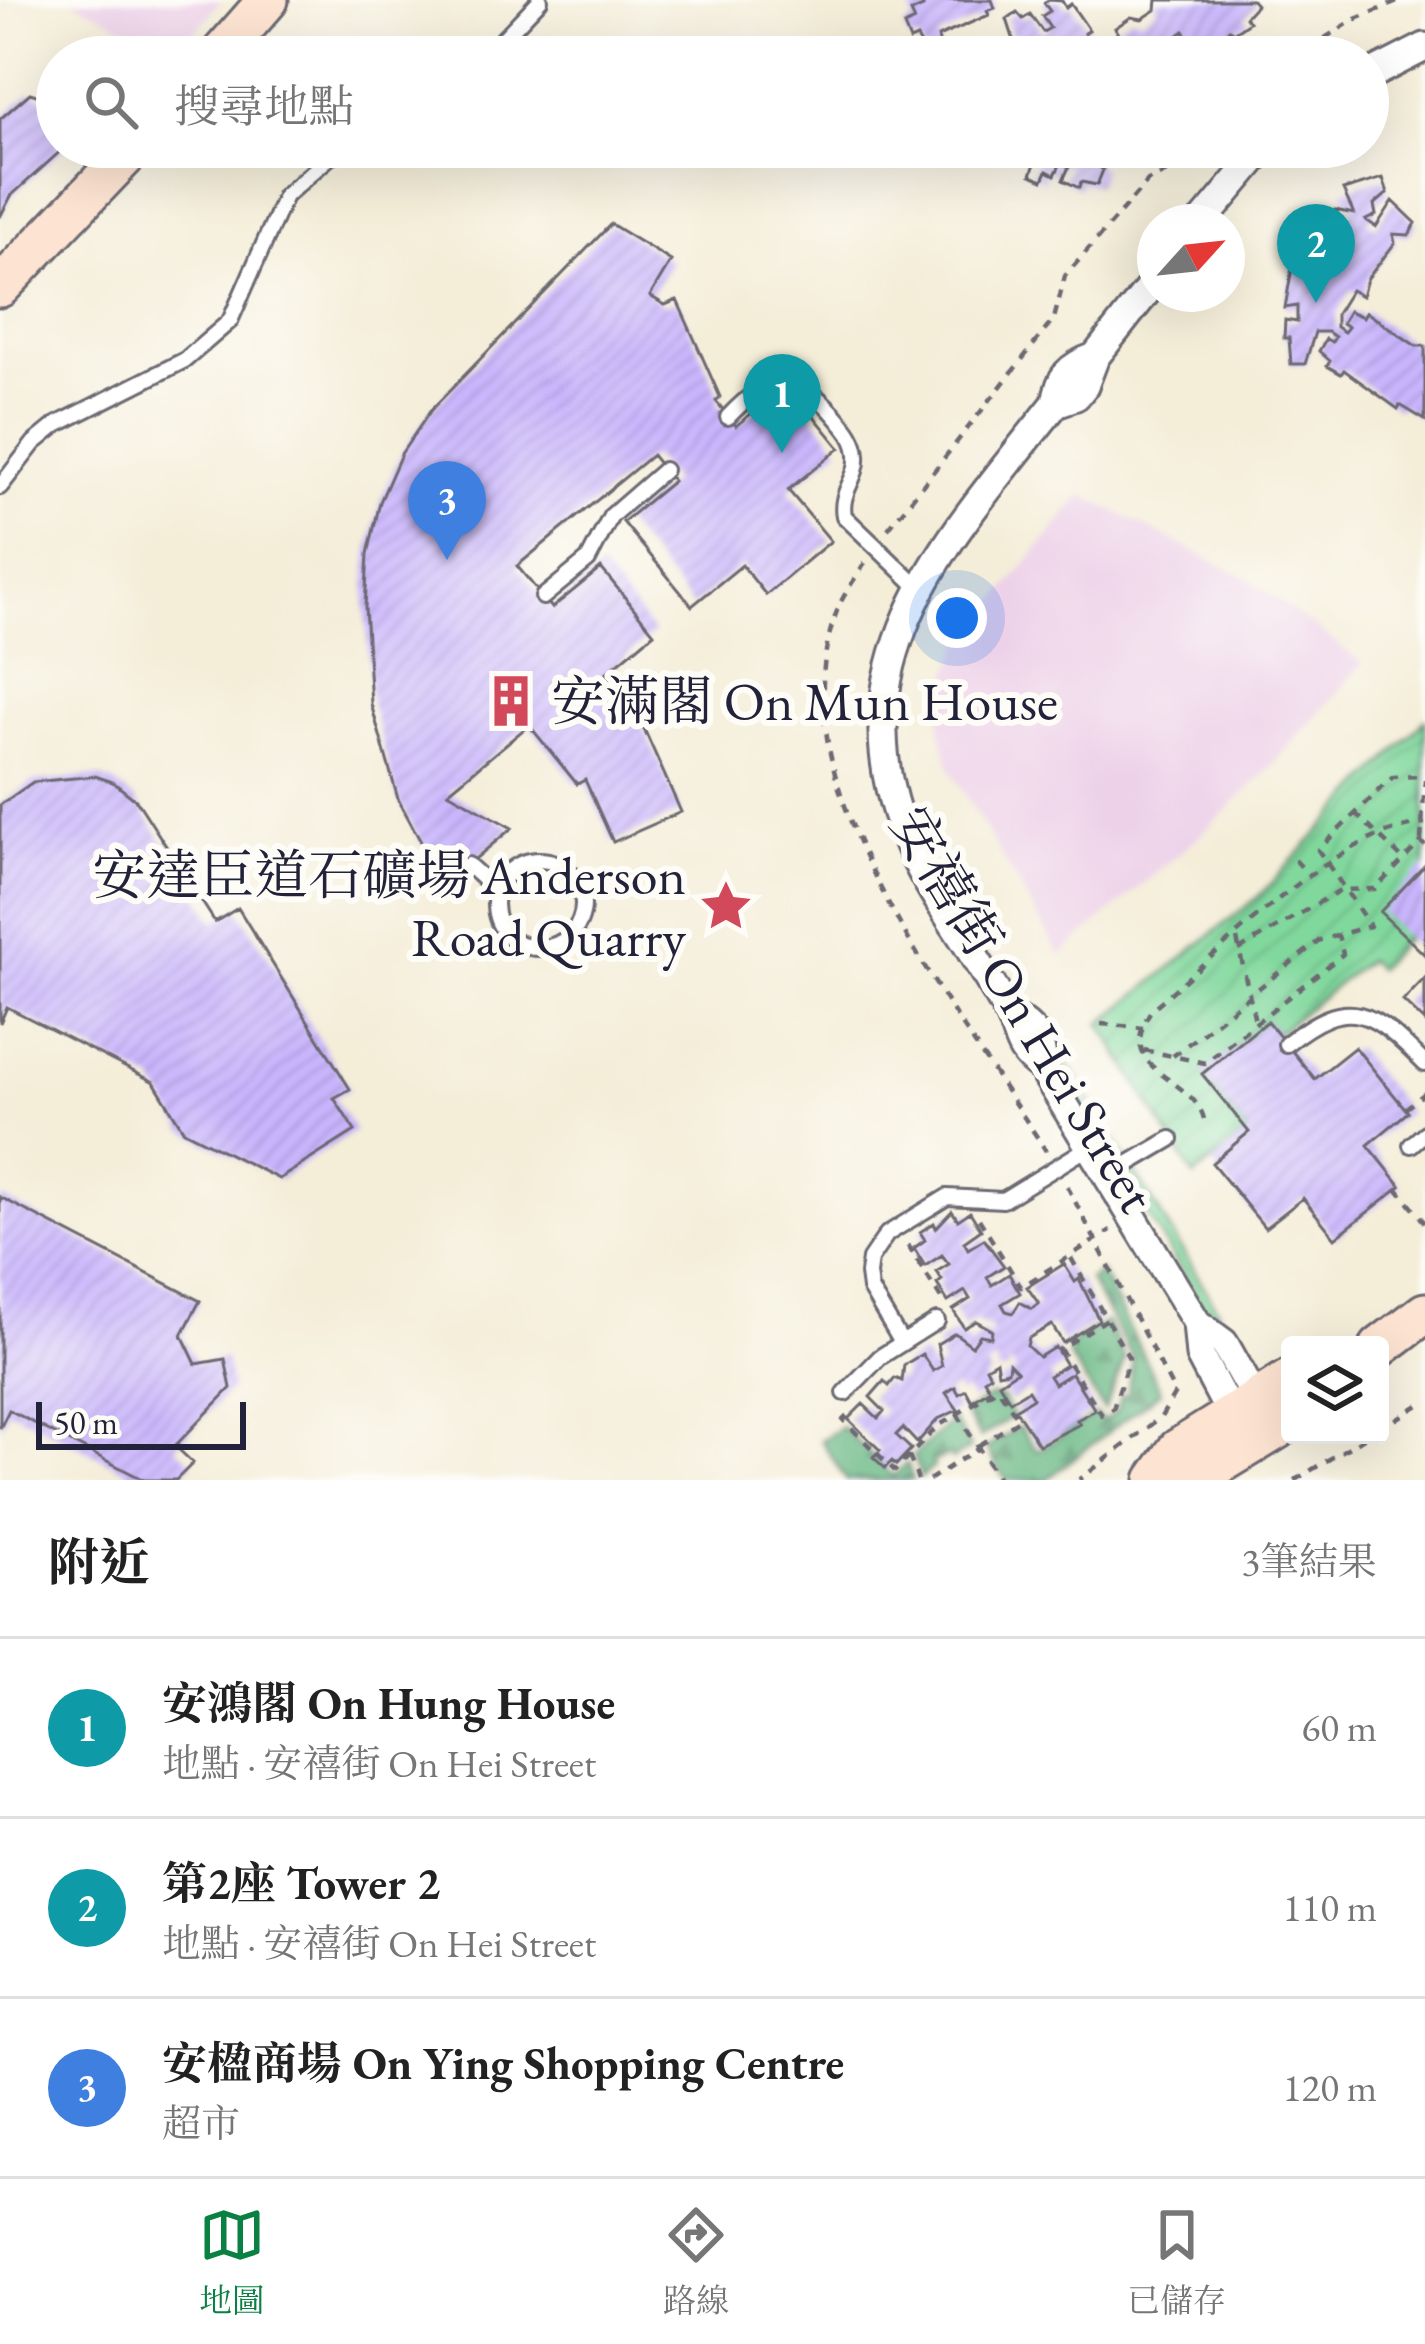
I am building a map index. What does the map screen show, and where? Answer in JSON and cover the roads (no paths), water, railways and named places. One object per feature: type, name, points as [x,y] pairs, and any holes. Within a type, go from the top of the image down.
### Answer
[{"type":"street","points":[[236,36],[268,0]]},
{"type":"street","points":[[1389,65],[1425,47]]},
{"type":"street","points":[[0,287],[114,168]]},
{"type":"street","points":[[1217,204],[1247,168]]},
{"type":"street","name":"安禧街 On Hei Street","points":[[1137,304],[1095,358],[1090,378],[1076,396],[1056,403],[935,556],[918,586],[887,687],[892,787],[926,879],[1010,1015],[1018,1047],[1042,1067],[1197,1323],[1200,1356],[1265,1415]]},
{"type":"street","points":[[1389,1341],[1425,1313]]},
{"type":"street","points":[[1156,1480],[1178,1448],[1265,1415]]},
{"type":"street","points":[[1183,1480],[1195,1479],[1265,1415]]},
{"type":"lane","points":[[507,36],[540,0]]},
{"type":"lane","points":[[0,487],[34,443],[56,425],[185,360],[230,321],[285,196],[317,168]]},
{"type":"lane","points":[[728,417],[752,392],[772,383],[796,384],[819,398],[857,448],[856,470],[842,506],[849,525],[877,543],[918,586]]},
{"type":"lane","points":[[543,597],[588,560],[611,517],[664,470]]},
{"type":"lane","points":[[468,865],[496,890],[496,918],[513,940],[526,946],[565,940],[581,917],[574,878],[552,862],[525,862],[512,868],[496,890]]},
{"type":"lane","points":[[1286,1044],[1328,1015],[1358,1013],[1386,1025],[1425,1064]]},
{"type":"lane","points":[[1411,1145],[1425,1132]]},
{"type":"lane","points":[[1106,1177],[1171,1138]]},
{"type":"lane","points":[[902,1343],[870,1289],[870,1259],[877,1245],[947,1197],[1003,1200],[1089,1148]]},
{"type":"lane","points":[[845,1393],[902,1343],[943,1316]]},
{"type":"place","name":"第2座 Tower 2","points":[[1316,303]]},
{"type":"place","name":"安鴻閣 On Hung House","points":[[782,453]]},
{"type":"place","name":"安楹商場 On Ying Shopping Centre","points":[[447,560]]},
{"type":"place","name":"安滿閣 On Mun House","points":[[511,701]]},
{"type":"place","name":"安達臣道石礦場 Anderson Road Quarry","points":[[726,906]]}]
